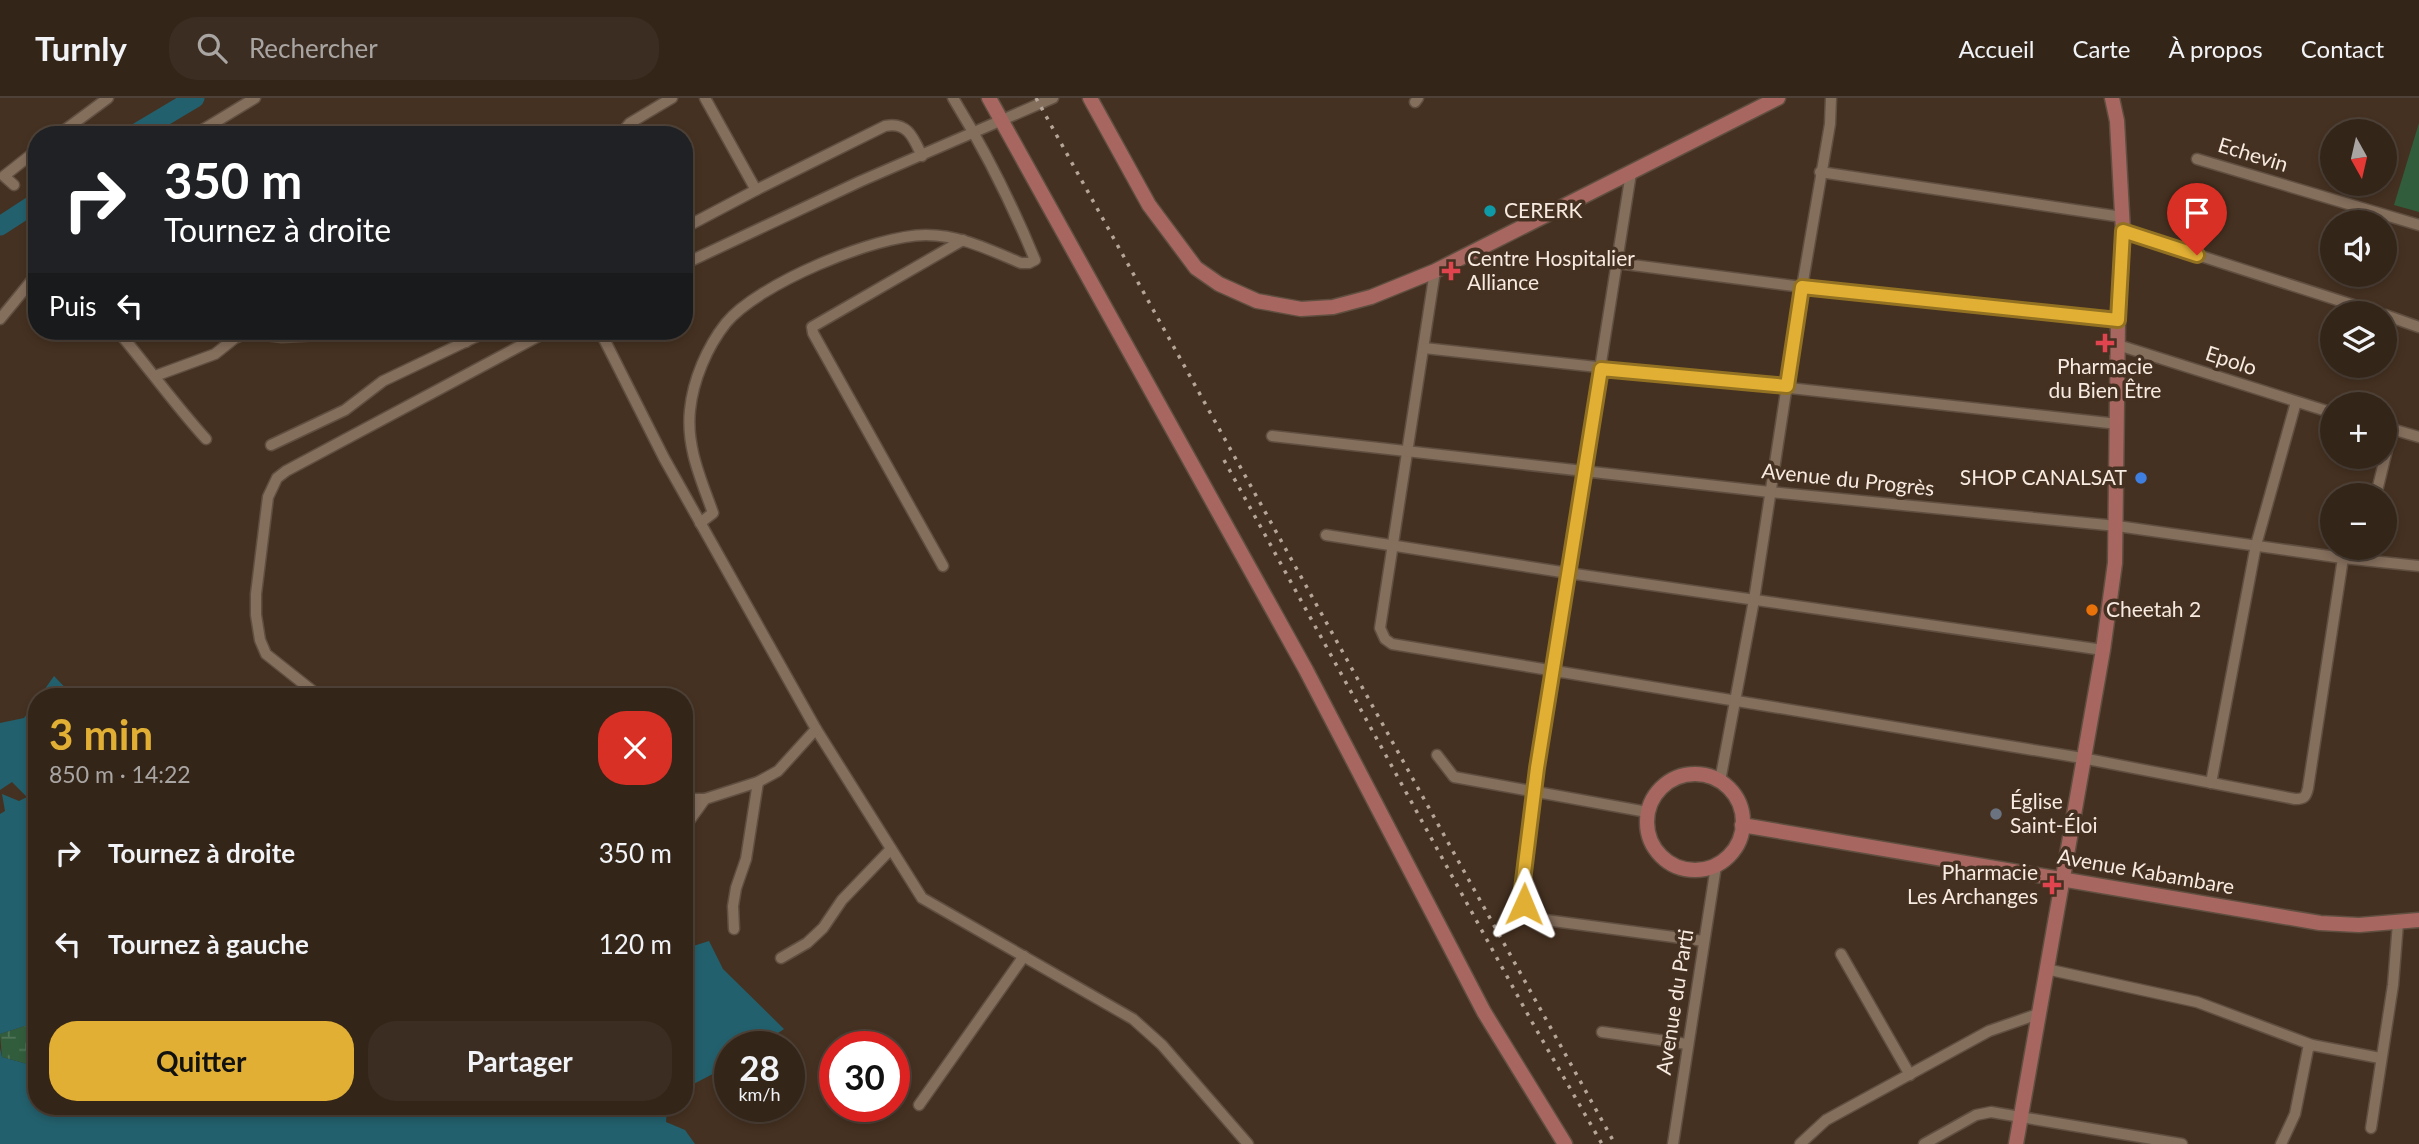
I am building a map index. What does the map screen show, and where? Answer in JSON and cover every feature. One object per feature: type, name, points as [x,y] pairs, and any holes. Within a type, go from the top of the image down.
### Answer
[{"type":"main road","points":[[989,98],[1306,670],[1484,1012],[1564,1144]]},
{"type":"main road","points":[[1090,98],[1149,205],[1196,268],[1219,284],[1257,301],[1301,309],[1333,307],[1371,297],[1434,271],[1778,98]]},
{"type":"main road","points":[[2015,1144],[2103,650],[2115,563],[2122,224],[2117,121],[2112,98]]},
{"type":"main road","points":[[1706,776],[1720,781],[1736,799],[1741,812],[1742,825],[1735,850],[1716,866],[1703,870],[1688,870],[1675,866],[1661,857],[1648,832],[1647,812],[1658,792],[1679,777],[1706,776]]},
{"type":"main road","name":"Avenue Kabambare","points":[[1742,825],[2062,877],[2320,923],[2359,925],[2419,920]]},
{"type":"street","points":[[70,126],[108,98]]},
{"type":"street","points":[[209,126],[255,98]]},
{"type":"street","points":[[628,126],[672,98]]},
{"type":"street","points":[[705,98],[756,190]]},
{"type":"street","points":[[700,523],[713,513],[692,452],[690,412],[699,371],[709,348],[727,321],[761,294],[856,249],[898,236],[928,234],[963,240],[1021,264],[1035,260],[1014,209],[975,133],[953,98]]},
{"type":"street","points":[[693,260],[861,181],[1053,98]]},
{"type":"street","points":[[1720,781],[1754,600],[1830,124],[1831,98]]},
{"type":"street","points":[[693,223],[891,125],[907,129],[922,156]]},
{"type":"street","points":[[14,185],[4,176],[28,157]]},
{"type":"street","name":"Echevin","points":[[2197,159],[2419,225]]},
{"type":"street","points":[[1821,172],[2122,224],[2343,301]]},
{"type":"street","points":[[1631,173],[1533,792],[1522,889],[1528,914],[1538,919],[1704,941]]},
{"type":"street","points":[[943,566],[812,327],[963,240]]},
{"type":"street","points":[[1617,263],[1802,287],[2118,320]]},
{"type":"street","points":[[1434,271],[1380,628],[1385,639],[1392,644],[2082,758],[2302,799],[2307,794],[2343,560]]},
{"type":"street","points":[[0,319],[28,285]]},
{"type":"street","points":[[2397,320],[2419,327]]},
{"type":"street","points":[[125,340],[179,410],[206,439]]},
{"type":"street","points":[[155,376],[215,354],[232,340]]},
{"type":"street","points":[[462,340],[466,342]]},
{"type":"street","points":[[271,444],[345,410],[383,381],[470,340]]},
{"type":"street","points":[[308,688],[274,663],[266,654],[260,640],[256,594],[268,498],[277,478],[403,407],[531,340]]},
{"type":"street","points":[[605,340],[664,458],[816,729],[922,898],[1133,1019],[1162,1045],[1248,1144]]},
{"type":"street","name":"Epolo","points":[[2118,345],[2320,409]]},
{"type":"street","points":[[1424,348],[2118,424]]},
{"type":"street","points":[[2211,783],[2256,545],[2296,402]]},
{"type":"street","points":[[2397,430],[2419,437]]},
{"type":"street","name":"Avenue du Progrès","points":[[1272,436],[1770,492],[2117,526],[2320,555]]},
{"type":"street","points":[[1326,535],[1568,573],[2103,650]]},
{"type":"street","name":"Avenue du Progrès","points":[[2361,560],[2419,566]]},
{"type":"street","points":[[693,799],[705,799],[758,782],[778,771],[816,729]]},
{"type":"street","points":[[1437,755],[1454,777],[1647,812]]},
{"type":"street","points":[[734,929],[734,897],[746,859],[758,782]]},
{"type":"street","points":[[693,816],[705,799]]},
{"type":"street","points":[[781,958],[807,943],[823,928],[842,900],[891,849]]},
{"type":"street","name":"Avenue du Parti","points":[[1673,1144],[1716,866]]},
{"type":"street","points":[[2371,1128],[2393,985],[2398,923]]},
{"type":"street","points":[[1841,954],[1910,1075]]},
{"type":"street","points":[[919,1105],[1024,956]]},
{"type":"street","points":[[2046,969],[2197,1002],[2312,1045],[2380,1058]]},
{"type":"street","points":[[1800,1144],[1826,1119],[1989,1031],[2038,1014]]},
{"type":"street","points":[[1602,1032],[1687,1044]]},
{"type":"street","points":[[2281,1144],[2295,1114],[2308,1049],[2312,1045]]},
{"type":"street","points":[[1924,1144],[1976,1115],[1991,1112],[2182,1144]]},
{"type":"green space","points":[[2419,123],[2419,212],[2394,205]]},
{"type":"green space","points":[[28,1025],[28,1064],[2,1057],[0,1034]]},
{"type":"water","points":[[54,676],[65,688],[46,688]]},
{"type":"water","points":[[28,712],[28,1025],[0,1034],[0,814],[5,811],[2,794],[19,801],[27,797],[12,782],[0,790],[0,723],[24,718]]},
{"type":"water","points":[[709,941],[723,969],[784,1029],[714,1031],[714,1073],[693,1084],[693,946]]},
{"type":"water","points":[[0,1048],[2,1057],[28,1064],[28,1115],[667,1115],[666,1122],[685,1130],[695,1144],[0,1144]]},
{"type":"waterway","points":[[148,126],[195,98]]},
{"type":"waterway","points":[[0,226],[28,208]]},
{"type":"railway","points":[[1036,98],[1615,1144]]},
{"type":"railway","points":[[1224,460],[1532,1022],[1602,1144]]},
{"type":"place","name":"CERERK","points":[[1490,211]]},
{"type":"place","name":"Centre Hospitalier Alliance","points":[[1451,271]]},
{"type":"place","name":"Pharmacie du Bien Être","points":[[2105,343]]},
{"type":"place","name":"SHOP CANALSAT","points":[[2141,478]]},
{"type":"place","name":"Cheetah 2","points":[[2092,610]]},
{"type":"place","name":"Église Saint-Éloi","points":[[1996,814]]},
{"type":"place","name":"Pharmacie Les Archanges","points":[[2052,885]]},
{"type":"route","points":[[1524,904],[1522,889],[1533,792],[1601,369],[1787,386],[1802,287],[2118,320],[2123,231],[2197,255]]}]
